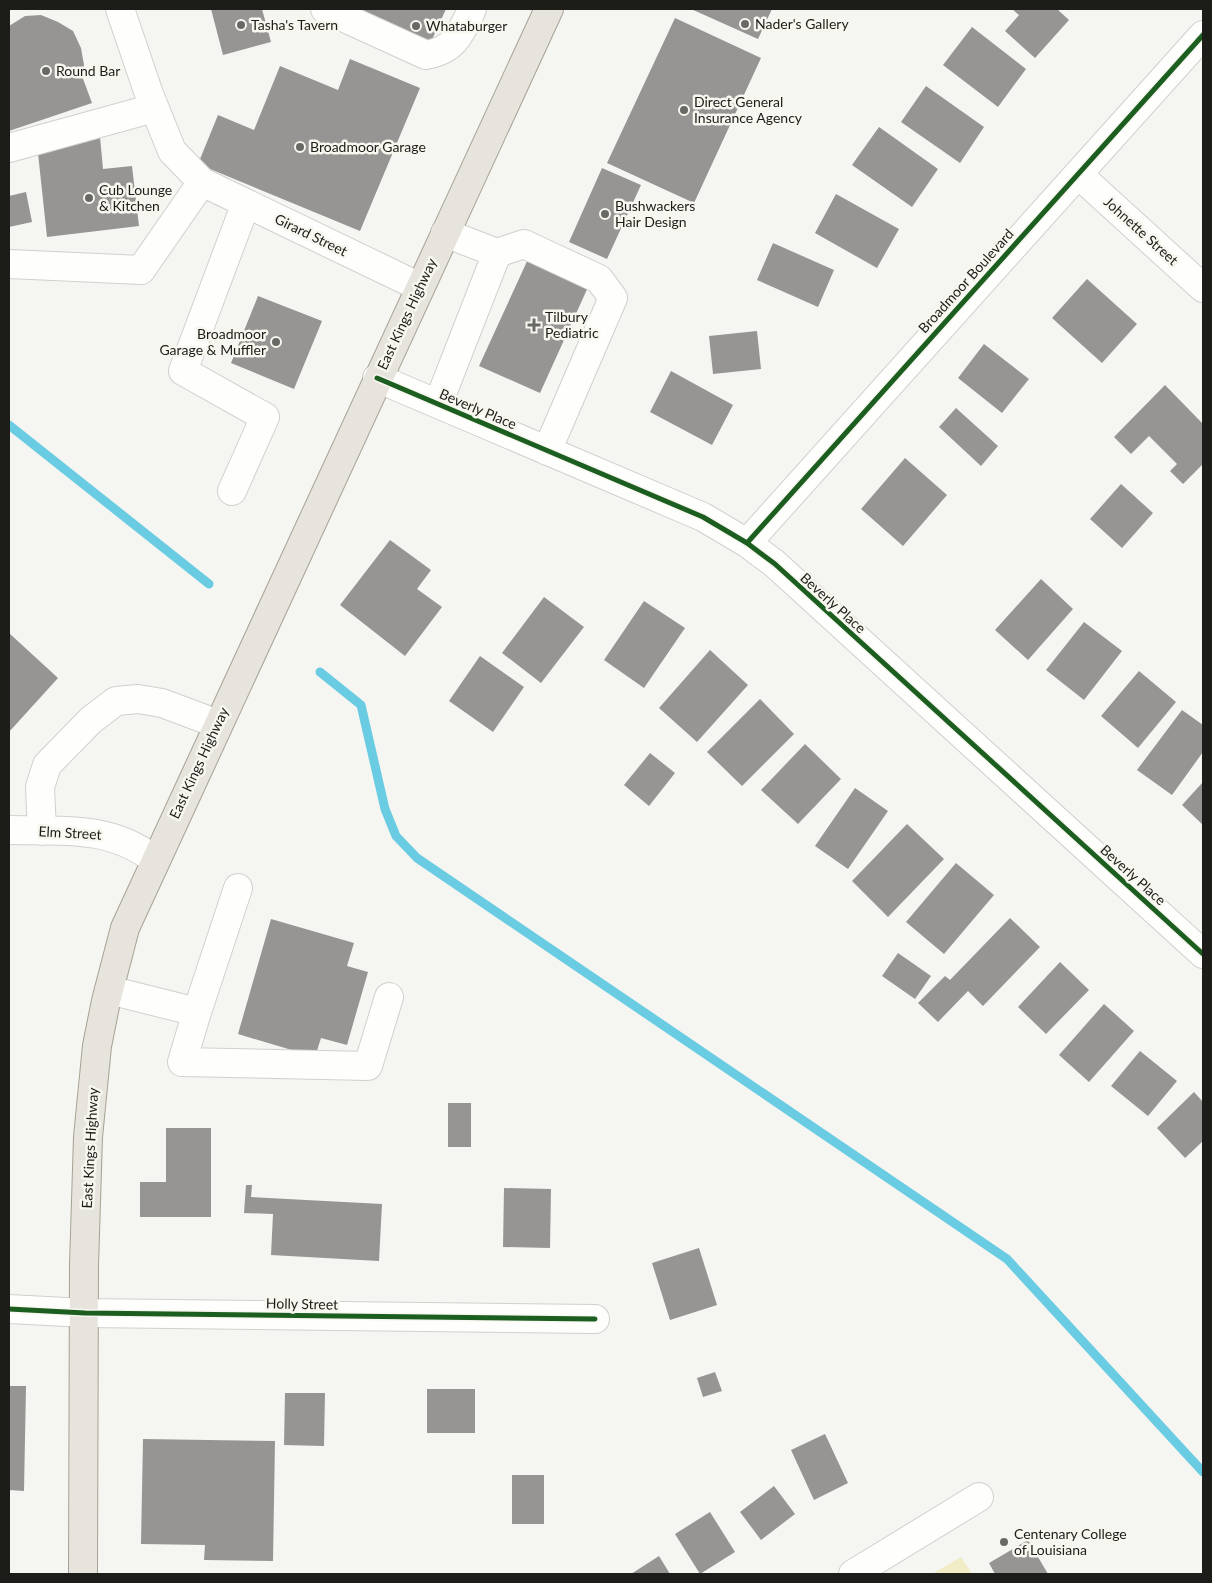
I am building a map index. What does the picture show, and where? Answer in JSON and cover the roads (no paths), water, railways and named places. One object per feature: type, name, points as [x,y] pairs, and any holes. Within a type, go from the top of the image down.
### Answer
[{"type":"main road","name":"East Kings Highway","points":[[83,1574],[88,1138],[97,1046],[125,928],[548,9]]},
{"type":"street","points":[[9,264],[141,270],[202,182],[172,151],[154,108],[120,9]]},
{"type":"street","points":[[325,9],[426,55],[440,52],[450,46],[460,33],[472,9]]},
{"type":"street","name":"Broadmoor Boulevard","points":[[747,543],[830,448],[1079,175],[1203,35]]},
{"type":"street","points":[[9,148],[154,108]]},
{"type":"street","name":"Johnette Street","points":[[1079,175],[1203,288]]},
{"type":"street","name":"Girard Street","points":[[202,182],[420,287]]},
{"type":"street","points":[[232,490],[265,417],[183,371],[246,203]]},
{"type":"street","points":[[445,233],[497,253],[524,244],[599,279],[613,298],[547,451]]},
{"type":"street","points":[[438,404],[497,253]]},
{"type":"street","name":"Beverly Place","points":[[377,378],[703,517],[747,543],[775,564],[1203,954]]},
{"type":"street","points":[[42,831],[40,787],[47,765],[91,720],[116,701],[138,699],[162,703],[218,724]]},
{"type":"street","name":"Elm Street","points":[[9,830],[90,832],[107,835],[140,848],[155,860]]},
{"type":"street","points":[[238,888],[182,1062],[368,1066],[389,997]]},
{"type":"street","points":[[109,990],[197,1012]]},
{"type":"street","name":"Holly Street","points":[[10,1304],[85,1313],[595,1319]]},
{"type":"street","points":[[853,1574],[979,1497]]},
{"type":"waterway","points":[[9,425],[209,584]]},
{"type":"waterway","points":[[320,672],[361,705],[385,809],[396,836],[417,858],[1007,1259],[1203,1472]]},
{"type":"place","name":"Nader's Gallery","points":[[745,24]]},
{"type":"place","name":"Tasha's Tavern","points":[[241,25]]},
{"type":"place","name":"Whataburger","points":[[416,26]]},
{"type":"place","name":"Round Bar","points":[[46,71]]},
{"type":"place","name":"Direct General Insurance Agency","points":[[684,110]]},
{"type":"place","name":"Broadmoor Garage","points":[[300,147]]},
{"type":"place","name":"Cub Lounge & Kitchen","points":[[89,198]]},
{"type":"place","name":"Bushwackers Hair Design","points":[[605,214]]},
{"type":"place","name":"Tilbury Pediatric","points":[[534,325]]},
{"type":"place","name":"Broadmoor Garage & Muffler","points":[[276,342]]},
{"type":"place","name":"Centenary College of Louisiana","points":[[1004,1542]]}]
